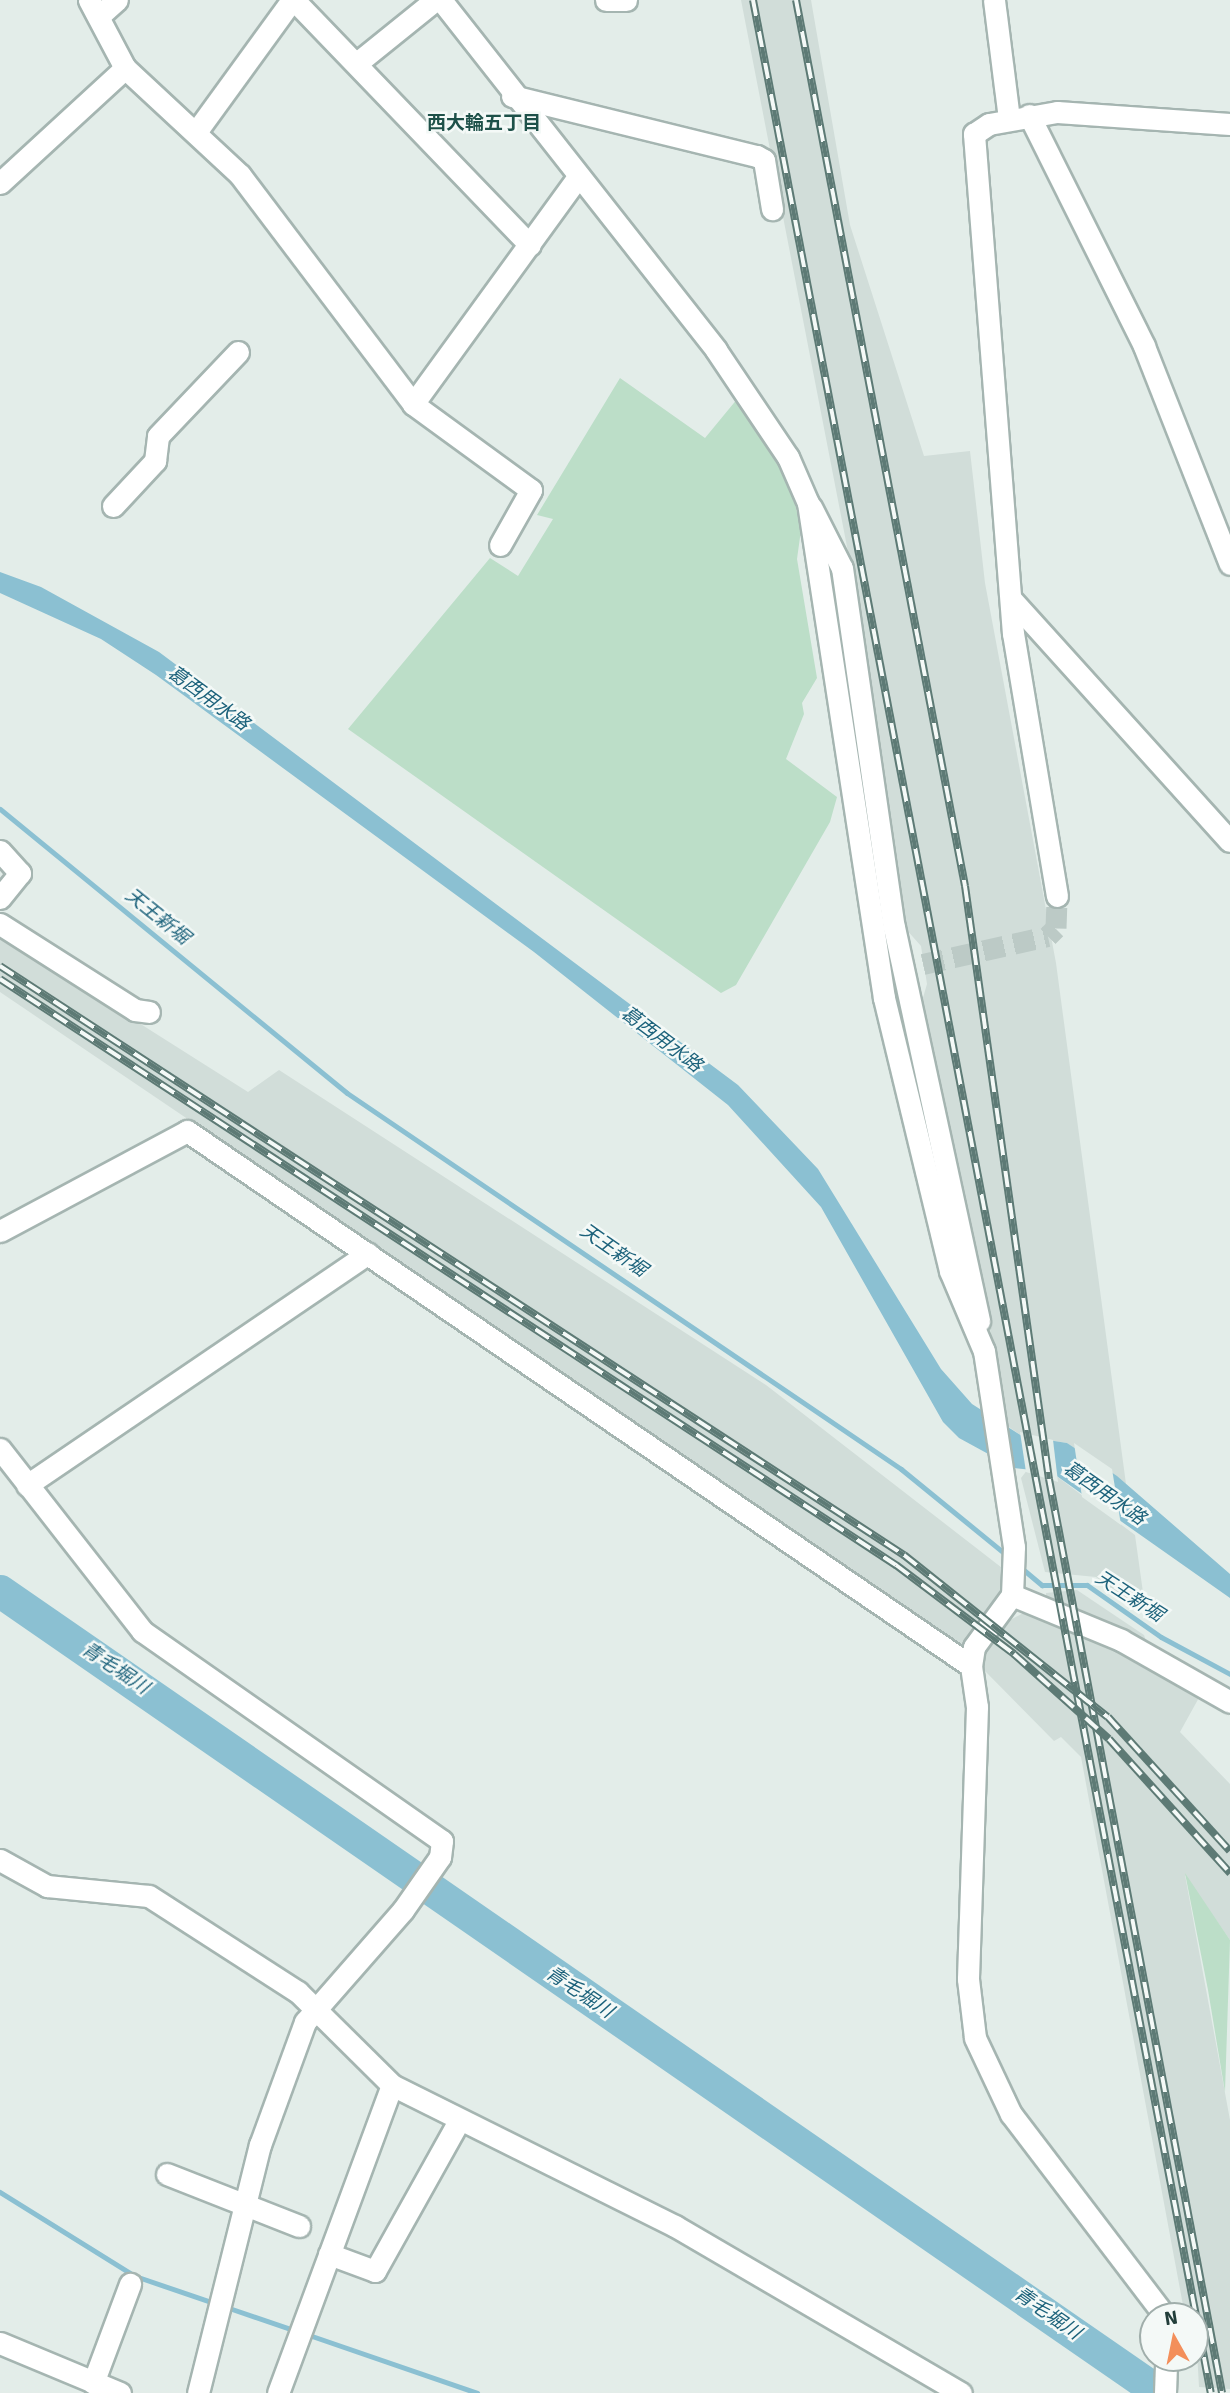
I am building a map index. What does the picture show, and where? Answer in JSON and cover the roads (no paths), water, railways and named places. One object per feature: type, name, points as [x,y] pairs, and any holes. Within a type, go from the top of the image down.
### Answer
[{"type":"street","points":[[117,0],[94,8],[125,68],[240,176],[414,404],[531,490],[500,545]]},
{"type":"street","points":[[196,132],[293,0],[357,63],[530,245]]},
{"type":"street","points":[[357,63],[435,0]]},
{"type":"street","points":[[441,0],[512,96],[751,399],[808,503],[826,527],[842,568],[857,688],[978,1307],[978,1334],[1003,1469],[1014,1547],[1014,1587],[974,1647],[971,1666],[977,1707],[968,1979],[975,2038],[1011,2114],[1154,2302]]},
{"type":"street","points":[[606,0],[626,0]]},
{"type":"street","points":[[994,0],[1019,117],[1144,346],[1230,564]]},
{"type":"street","points":[[0,183],[125,68]]},
{"type":"street","points":[[512,96],[757,156],[772,209]]},
{"type":"street","points":[[1057,896],[1016,658],[972,146],[978,129],[1019,117],[1104,112],[1230,124]]},
{"type":"street","points":[[414,404],[578,177]]},
{"type":"street","points":[[113,506],[155,461],[158,436],[238,352]]},
{"type":"street","points":[[808,503],[884,998],[950,1271],[978,1334]]},
{"type":"street","points":[[1011,599],[1052,640],[1230,841]]},
{"type":"street","points":[[829,640],[844,653],[857,688]]},
{"type":"street","points":[[1016,658],[1052,640]]},
{"type":"street","points":[[0,851],[20,873],[0,898]]},
{"type":"street","points":[[0,924],[135,1010],[149,1012]]},
{"type":"street","points":[[0,1231],[187,1131],[971,1666]]},
{"type":"street","points":[[27,1485],[369,1253]]},
{"type":"street","points":[[0,1449],[142,1631],[422,1821],[442,1841],[440,1857],[403,1910],[316,2006],[286,2061],[260,2144],[198,2393]]},
{"type":"street","points":[[1014,1587],[1121,1640],[1230,1702]]},
{"type":"street","points":[[0,1860],[47,1886],[149,1896],[316,2006],[361,2061],[392,2085],[459,2121],[675,2226],[961,2393]]},
{"type":"street","points":[[278,2393],[392,2085]]},
{"type":"street","points":[[329,2254],[375,2271],[459,2121]]},
{"type":"street","points":[[167,2174],[299,2226]]},
{"type":"street","points":[[93,2383],[130,2284]]},
{"type":"street","points":[[0,2343],[120,2393]]},
{"type":"street","points":[[1165,2393],[1166,2372]]},
{"type":"water","name":"葛西用水路","points":[[0,572],[41,587],[159,652],[738,1085],[818,1169],[941,1369],[972,1404],[1022,1436],[1067,1443],[1117,1476],[1230,1574],[1230,1598],[1051,1472],[1014,1468],[959,1438],[943,1422],[821,1207],[728,1105],[534,952],[156,675],[101,639],[0,593]]},
{"type":"waterway","name":"天王新堀","points":[[0,809],[347,1093],[901,1469],[1009,1557]]},
{"type":"waterway","name":"天王新堀","points":[[1019,1566],[1042,1585],[1087,1585],[1161,1637],[1230,1674]]},
{"type":"waterway","name":"青毛堀川","points":[[0,1591],[1160,2393]]},
{"type":"waterway","points":[[0,2192],[135,2276],[217,2304]]},
{"type":"waterway","points":[[226,2307],[296,2331]]},
{"type":"waterway","points":[[306,2334],[477,2393]]},
{"type":"tunnel","points":[[923,964],[1048,936],[1056,928],[1057,896]]},
{"type":"railway","points":[[753,0],[1211,2393]]},
{"type":"railway","points":[[796,0],[965,886],[1049,1479],[1222,2393]]},
{"type":"railway","points":[[0,966],[904,1555],[1108,1717],[1230,1851]]},
{"type":"railway","points":[[0,979],[896,1565],[1014,1654],[1109,1739],[1230,1873]]},
{"type":"district","name":"西大輪五丁目","points":[[484,124]]}]
